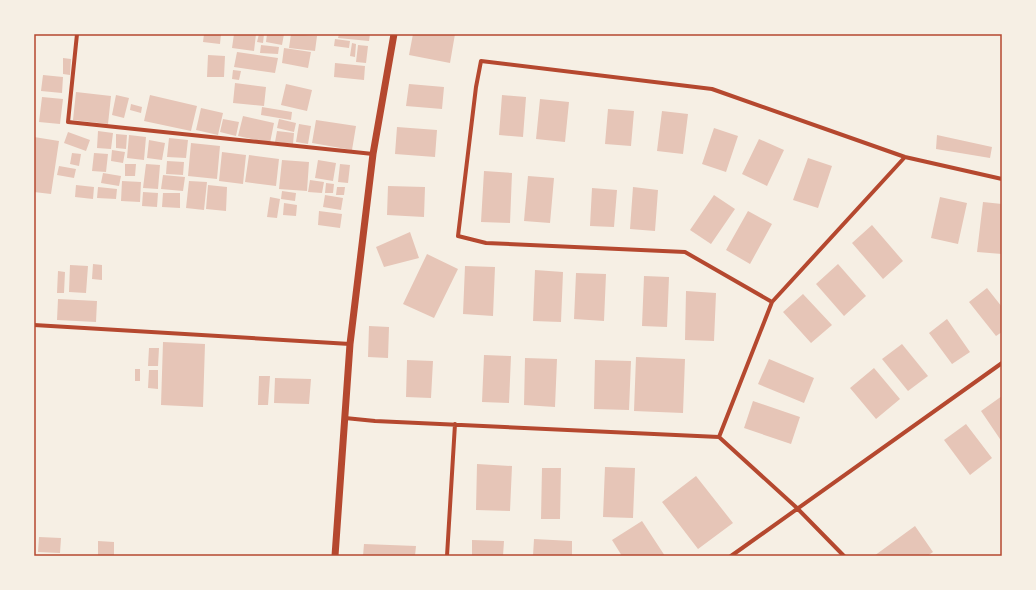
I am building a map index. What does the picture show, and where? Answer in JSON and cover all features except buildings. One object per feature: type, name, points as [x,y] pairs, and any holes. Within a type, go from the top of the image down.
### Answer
[{"type":"street","points":[[77,34],[68,122],[373,154]]},
{"type":"street","points":[[335,556],[350,344],[373,154],[394,34]]},
{"type":"street","points":[[772,302],[685,252],[486,243],[458,236],[476,87],[481,61],[712,89],[905,157],[1002,179]]},
{"type":"street","points":[[719,437],[772,302],[905,157]]},
{"type":"street","points":[[34,325],[350,344]]},
{"type":"street","points":[[731,556],[1002,363]]},
{"type":"street","points":[[345,418],[719,437],[797,508],[844,556]]},
{"type":"street","points":[[447,556],[456,424]]}]
